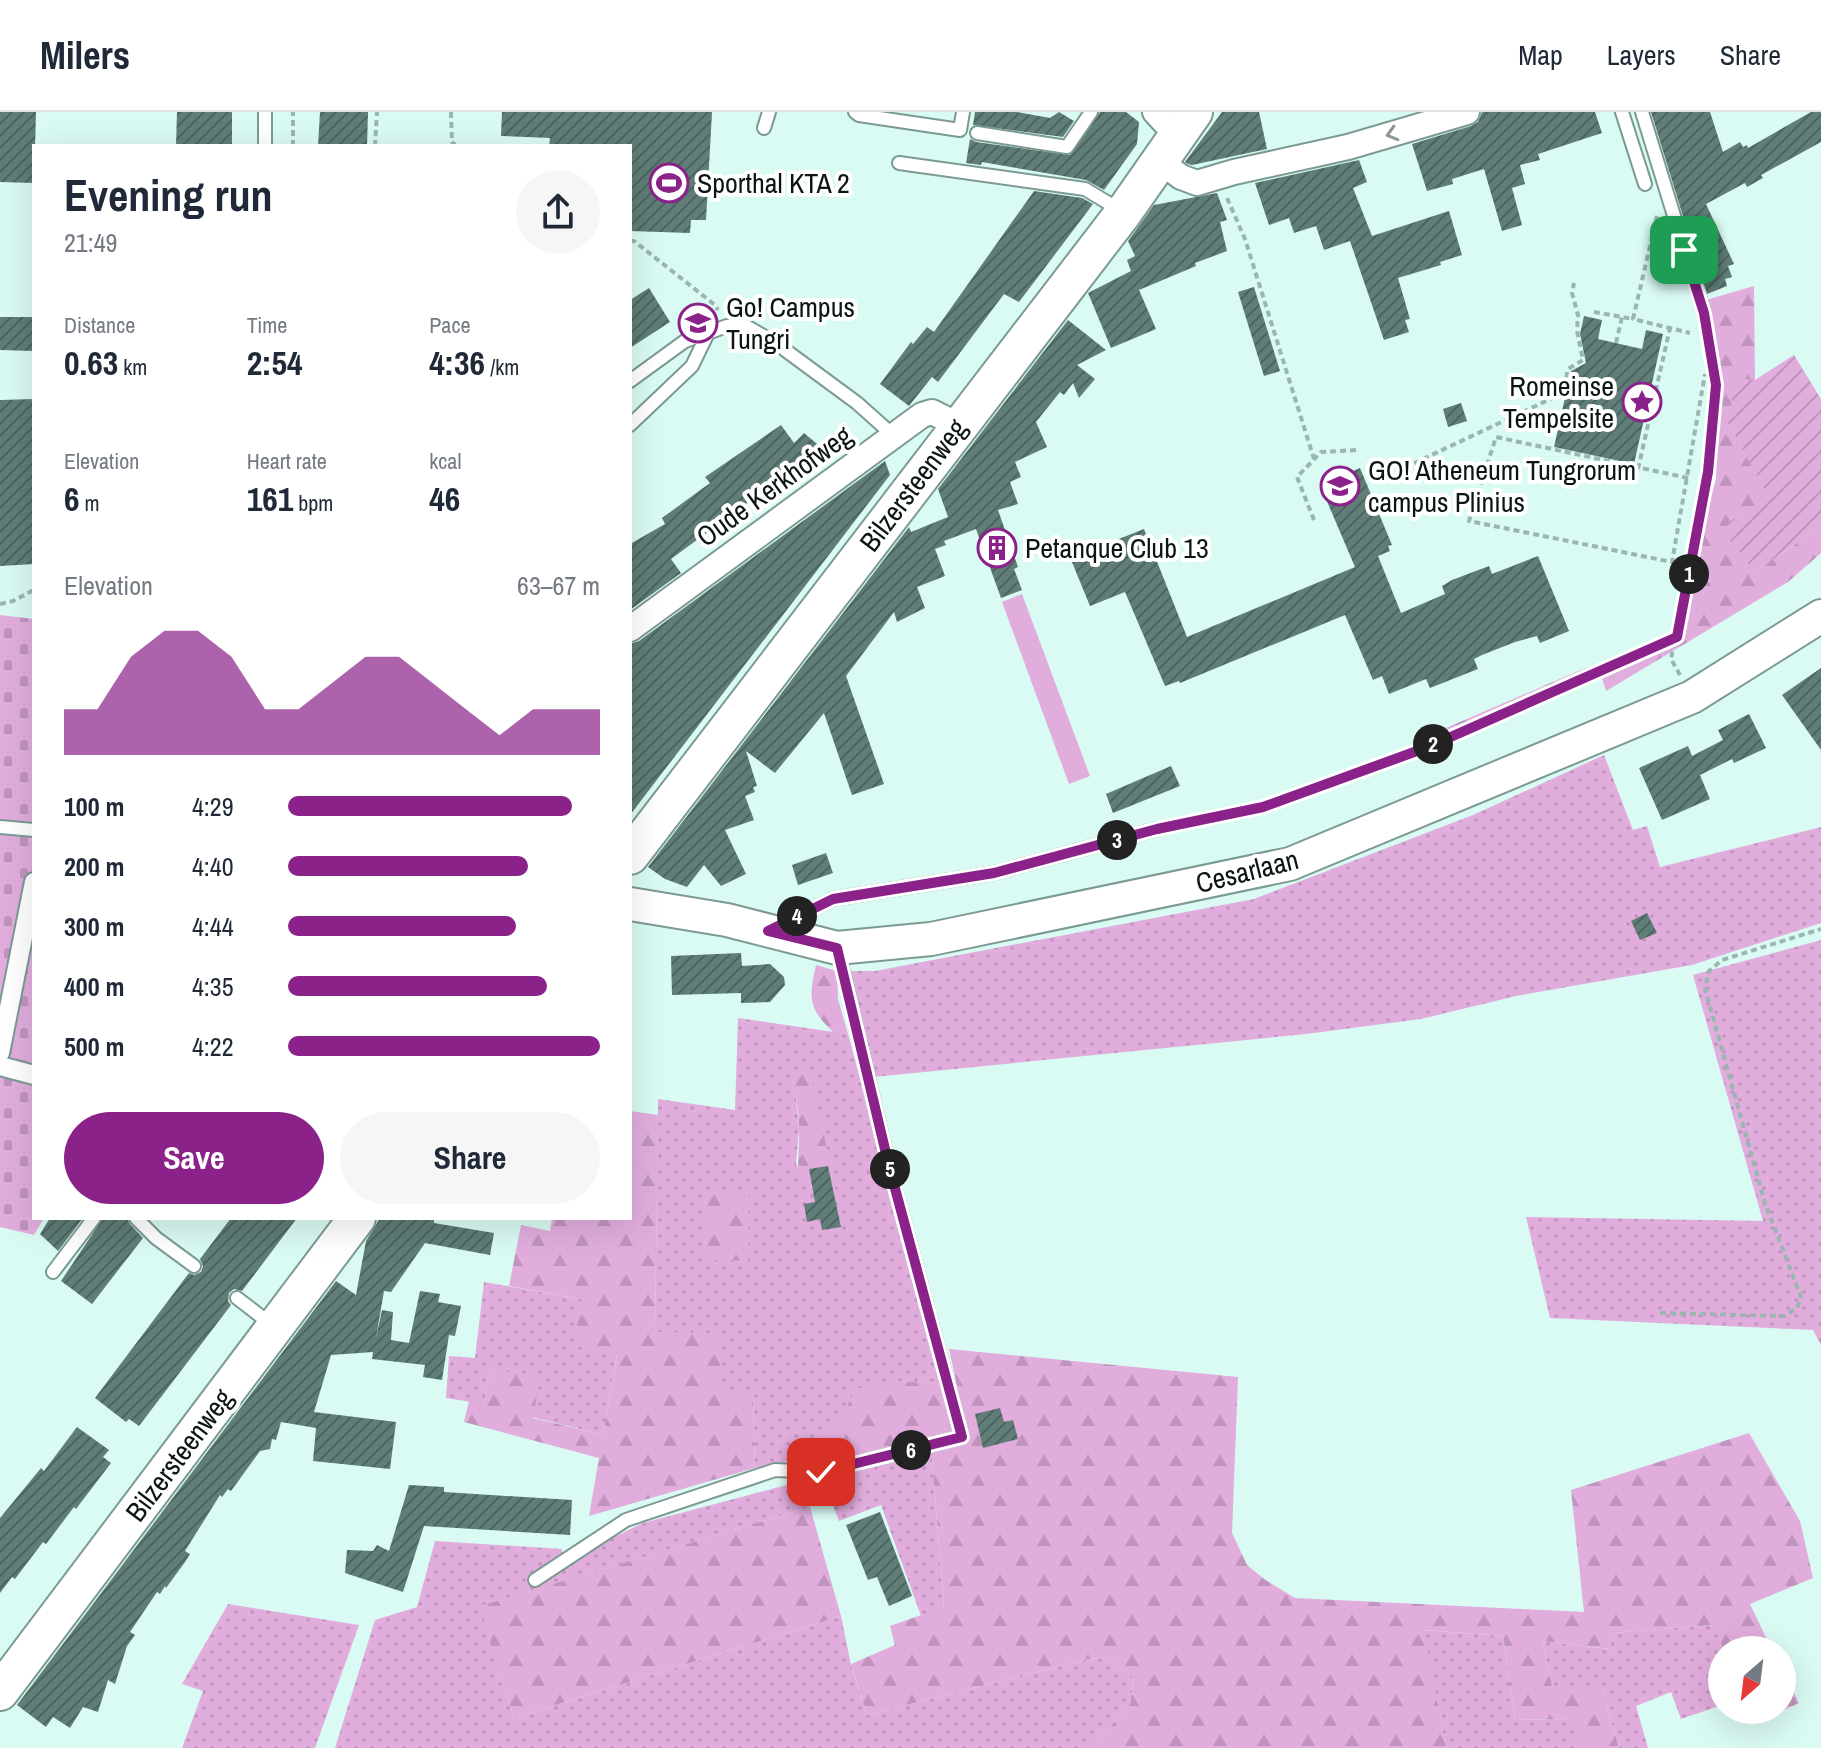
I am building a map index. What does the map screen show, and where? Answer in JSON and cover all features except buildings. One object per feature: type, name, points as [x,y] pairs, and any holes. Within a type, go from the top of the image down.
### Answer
[{"type":"main road","name":"Bilzersteenweg","points":[[632,853],[1124,212],[1172,131]]},
{"type":"main road","name":"Bilzersteenweg","points":[[0,1692],[355,1220]]},
{"type":"street","points":[[1172,131],[1181,177],[1197,183],[1348,147],[1467,112]]},
{"type":"street","name":"Oude Kerkhofweg","points":[[632,628],[922,415],[932,412],[958,425]]},
{"type":"street","name":"Cesarlaan","points":[[632,904],[727,920],[837,948],[931,939],[1290,864],[1692,697],[1821,616]]},
{"type":"street","points":[[0,1053],[32,892]]},
{"type":"street","points":[[0,1066],[32,1074]]},
{"type":"lane","points":[[265,112],[265,144]]},
{"type":"lane","points":[[764,128],[769,112]]},
{"type":"lane","points":[[855,112],[960,130],[963,112]]},
{"type":"lane","points":[[977,133],[1067,147],[1091,112]]},
{"type":"lane","points":[[1622,112],[1645,184]]},
{"type":"lane","points":[[1642,112],[1704,313]]},
{"type":"lane","points":[[899,163],[1085,189],[1124,212]]},
{"type":"lane","points":[[632,380],[685,341],[727,326],[746,326],[777,344],[857,403],[894,436]]},
{"type":"lane","points":[[632,423],[692,366],[708,333]]},
{"type":"lane","points":[[0,827],[32,830]]},
{"type":"lane","points":[[768,931],[833,899],[994,873],[1157,829]]},
{"type":"lane","points":[[535,1580],[626,1520],[775,1470],[821,1472],[962,1437],[889,1166],[837,948]]},
{"type":"lane","points":[[53,1272],[92,1220]]},
{"type":"lane","points":[[138,1220],[156,1238],[194,1266]]},
{"type":"lane","points":[[237,1298],[275,1327]]},
{"type":"path","points":[[293,112],[293,144]]},
{"type":"path","points":[[375,144],[377,112]]},
{"type":"path","points":[[451,112],[454,144]]},
{"type":"path","points":[[1218,177],[1245,239],[1314,459]]},
{"type":"path","points":[[1633,319],[1663,186]]},
{"type":"path","points":[[632,241],[715,305],[727,326]]},
{"type":"path","points":[[1387,476],[1563,393],[1568,369],[1583,360],[1572,293],[1574,283]]},
{"type":"path","points":[[1594,312],[1690,333]]},
{"type":"path","points":[[1671,659],[1708,472],[1716,385],[1704,313]]},
{"type":"path","points":[[1616,343],[1622,317]]},
{"type":"path","points":[[1638,469],[1670,328]]},
{"type":"path","points":[[1688,478],[1496,437],[1469,521],[1672,562],[1688,478],[1705,374]]},
{"type":"path","points":[[1314,520],[1297,477],[1321,452],[1357,450]]},
{"type":"path","points":[[0,604],[32,591]]},
{"type":"path","points":[[1157,829],[1263,807],[1428,747],[1677,637]]},
{"type":"path","points":[[1660,1313],[1785,1316],[1799,1303],[1801,1297],[1765,1203],[1705,989],[1709,971],[1722,960],[1821,929]]},
{"type":"green space","points":[[1754,286],[1755,380],[1728,423],[1770,497],[1728,522],[1755,572],[1821,526],[1821,553],[1788,582],[1606,691],[1601,675],[1444,746],[1439,731],[1576,672],[1673,635],[1716,479],[1718,382],[1714,329],[1706,300]]},
{"type":"green space","points":[[1794,355],[1821,399],[1821,526],[1755,572],[1727,536],[1728,522],[1769,497],[1728,423],[1736,378],[1755,380]]},
{"type":"green space","points":[[1022,594],[1090,776],[1069,784],[1002,602]]},
{"type":"green space","points":[[0,615],[32,619],[32,1220],[43,1220],[34,1235],[0,1227]]},
{"type":"green space","points":[[1604,755],[1633,830],[1647,826],[1660,867],[1821,827],[1821,923],[1692,965],[1516,996],[1421,1019],[1306,1034],[874,1077],[847,971],[875,971],[1254,899],[1473,815]]},
{"type":"green space","points":[[1821,940],[1821,1345],[1813,1330],[1550,1318],[1526,1217],[1763,1221],[1693,975]]},
{"type":"green space","points":[[816,965],[837,971],[838,999],[848,1034],[834,1033],[815,1010],[812,987]]},
{"type":"green space","points":[[738,1018],[848,1034],[942,1385],[901,1381],[817,1436],[817,1455],[755,1468],[753,1394],[722,1395],[655,1332],[658,1099],[735,1110]],"holes":[[[794,1077],[812,1188],[796,1164],[799,1129]]]},
{"type":"green space","points":[[810,1073],[837,1197],[810,1185],[803,1179],[798,1165],[799,1122],[793,1077]]},
{"type":"green space","points":[[632,1111],[658,1115],[655,1332],[722,1333],[722,1394],[753,1394],[755,1468],[589,1516],[599,1458],[464,1422],[469,1401],[484,1403],[490,1368],[540,1378],[533,1418],[603,1435],[617,1354],[574,1346],[581,1299],[509,1286],[521,1225],[550,1231],[552,1220],[632,1220]]},
{"type":"green space","points":[[706,1192],[749,1192],[748,1261],[705,1260]]},
{"type":"green space","points":[[484,1282],[581,1299],[617,1354],[603,1435],[532,1417],[539,1378],[490,1369],[484,1404],[446,1398],[449,1356],[475,1358]]},
{"type":"green space","points":[[949,1349],[1238,1377],[1232,1533],[1247,1565],[1295,1598],[1584,1612],[1571,1490],[1749,1433],[1800,1521],[1813,1578],[1750,1604],[1765,1636],[1718,1636],[1713,1625],[1612,1633],[1611,1649],[1542,1641],[1553,1690],[1602,1690],[1619,1748],[1580,1748],[1575,1720],[1515,1719],[1503,1636],[1424,1630],[1446,1748],[1091,1748],[1130,1704],[1134,1678],[1109,1658],[1088,1659],[867,1715],[851,1664],[895,1645],[890,1626],[944,1607],[931,1445],[818,1468],[817,1436],[844,1416],[854,1389],[901,1381],[957,1386]]},
{"type":"green space","points":[[931,1444],[944,1608],[921,1616],[881,1505],[839,1521],[818,1468]]},
{"type":"green space","points":[[802,1481],[810,1507],[481,1606],[514,1718],[841,1616],[851,1665],[867,1715],[1088,1659],[1109,1658],[1134,1678],[1130,1704],[1091,1748],[335,1748],[375,1620],[417,1607],[435,1541],[562,1549],[563,1562],[643,1523]]},
{"type":"green space","points":[[810,1507],[841,1616],[514,1718],[480,1606]]},
{"type":"green space","points":[[228,1604],[359,1625],[315,1748],[182,1748],[203,1691],[182,1684]]},
{"type":"green space","points":[[1714,1625],[1718,1636],[1708,1636],[1708,1710],[1681,1719],[1671,1692],[1636,1706],[1648,1748],[1619,1748],[1602,1690],[1553,1690],[1542,1641],[1610,1649],[1611,1633]]},
{"type":"green space","points":[[1423,1630],[1503,1636],[1515,1719],[1576,1720],[1580,1748],[1446,1748]]},
{"type":"place","name":"Sporthal KTA 2","points":[[669,183]]},
{"type":"place","name":"Go! Campus Tungri","points":[[698,323]]},
{"type":"place","name":"Romeinse Tempelsite","points":[[1642,402]]},
{"type":"place","name":"GO! Atheneum Tungrorum campus Plinius","points":[[1340,486]]},
{"type":"place","name":"Petanque Club 13","points":[[997,548]]},
{"type":"route","points":[[821,1472],[962,1437],[889,1166],[837,948],[768,931],[833,899],[994,873],[1157,829],[1263,807],[1428,747],[1677,637],[1708,472],[1716,385],[1704,313],[1684,250]]}]
